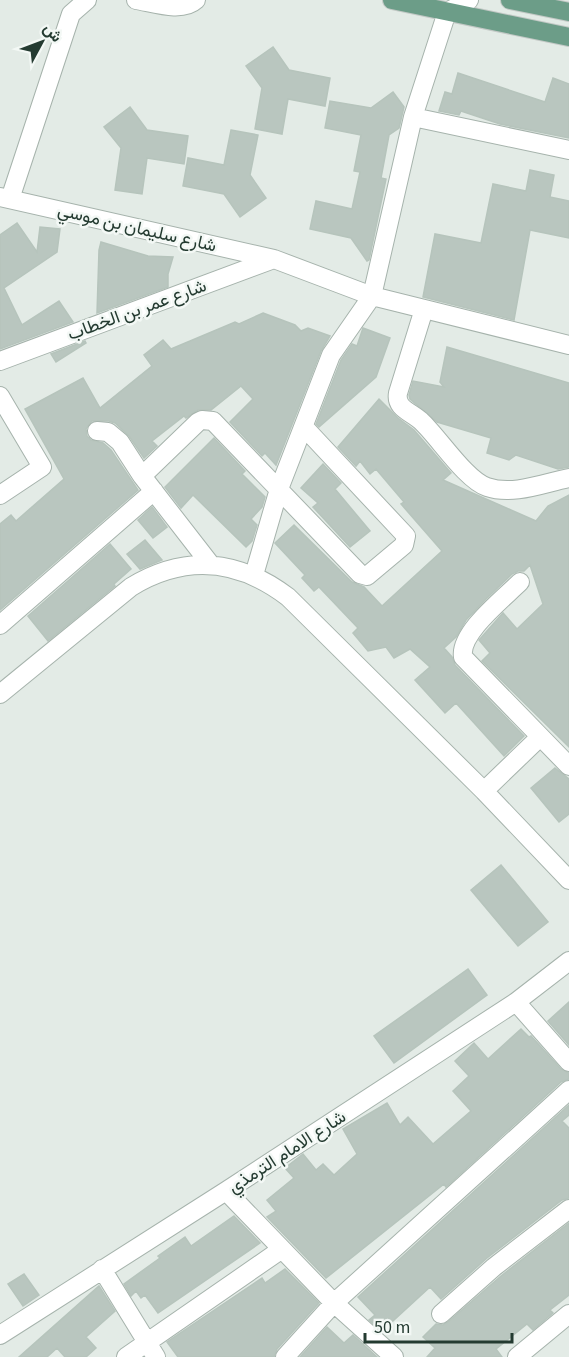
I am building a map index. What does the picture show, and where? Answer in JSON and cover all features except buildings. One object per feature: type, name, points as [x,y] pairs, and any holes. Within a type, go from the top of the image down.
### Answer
[{"type":"main road","points":[[392,0],[569,37]]},
{"type":"main road","points":[[510,0],[569,12]]},
{"type":"street","points":[[5,198],[71,14],[87,0]]},
{"type":"street","points":[[136,0],[181,7],[191,5],[196,0]]},
{"type":"street","points":[[254,575],[279,489],[331,355],[372,296],[413,117],[447,12],[469,0]]},
{"type":"street","points":[[413,117],[569,150]]},
{"type":"street","name":"شارع سليمان بن موسي","points":[[5,198],[274,259],[372,296],[569,345]]},
{"type":"street","name":"شارع عمر بن الخطاب","points":[[0,361],[274,259]]},
{"type":"street","points":[[424,309],[396,400],[399,406],[422,421],[472,477],[486,487],[505,490],[569,477]]},
{"type":"street","points":[[0,396],[42,467],[0,495]]},
{"type":"street","points":[[142,476],[198,422],[207,420],[217,424],[362,575],[369,575],[406,542],[404,534],[304,427]]},
{"type":"street","points":[[97,431],[108,432],[117,439],[142,476],[211,565]]},
{"type":"street","points":[[0,625],[154,491]]},
{"type":"street","points":[[0,694],[145,578],[177,567],[211,565],[240,570],[272,584],[288,597],[484,790],[568,882]]},
{"type":"street","points":[[520,582],[468,634],[462,650],[465,661],[569,766]]},
{"type":"street","points":[[484,790],[540,736]]},
{"type":"street","name":"شارع الامام الترمذي","points":[[0,1335],[516,1002],[569,961]]},
{"type":"street","points":[[516,1002],[569,1062]]},
{"type":"street","points":[[285,1357],[334,1303],[569,1090]]},
{"type":"street","points":[[226,1191],[334,1303],[394,1357]]},
{"type":"street","points":[[441,1314],[494,1267],[569,1209]]},
{"type":"street","points":[[126,1357],[151,1350],[282,1250]]},
{"type":"street","points":[[102,1269],[151,1350]]},
{"type":"street","points":[[517,1357],[526,1347],[569,1314]]}]
